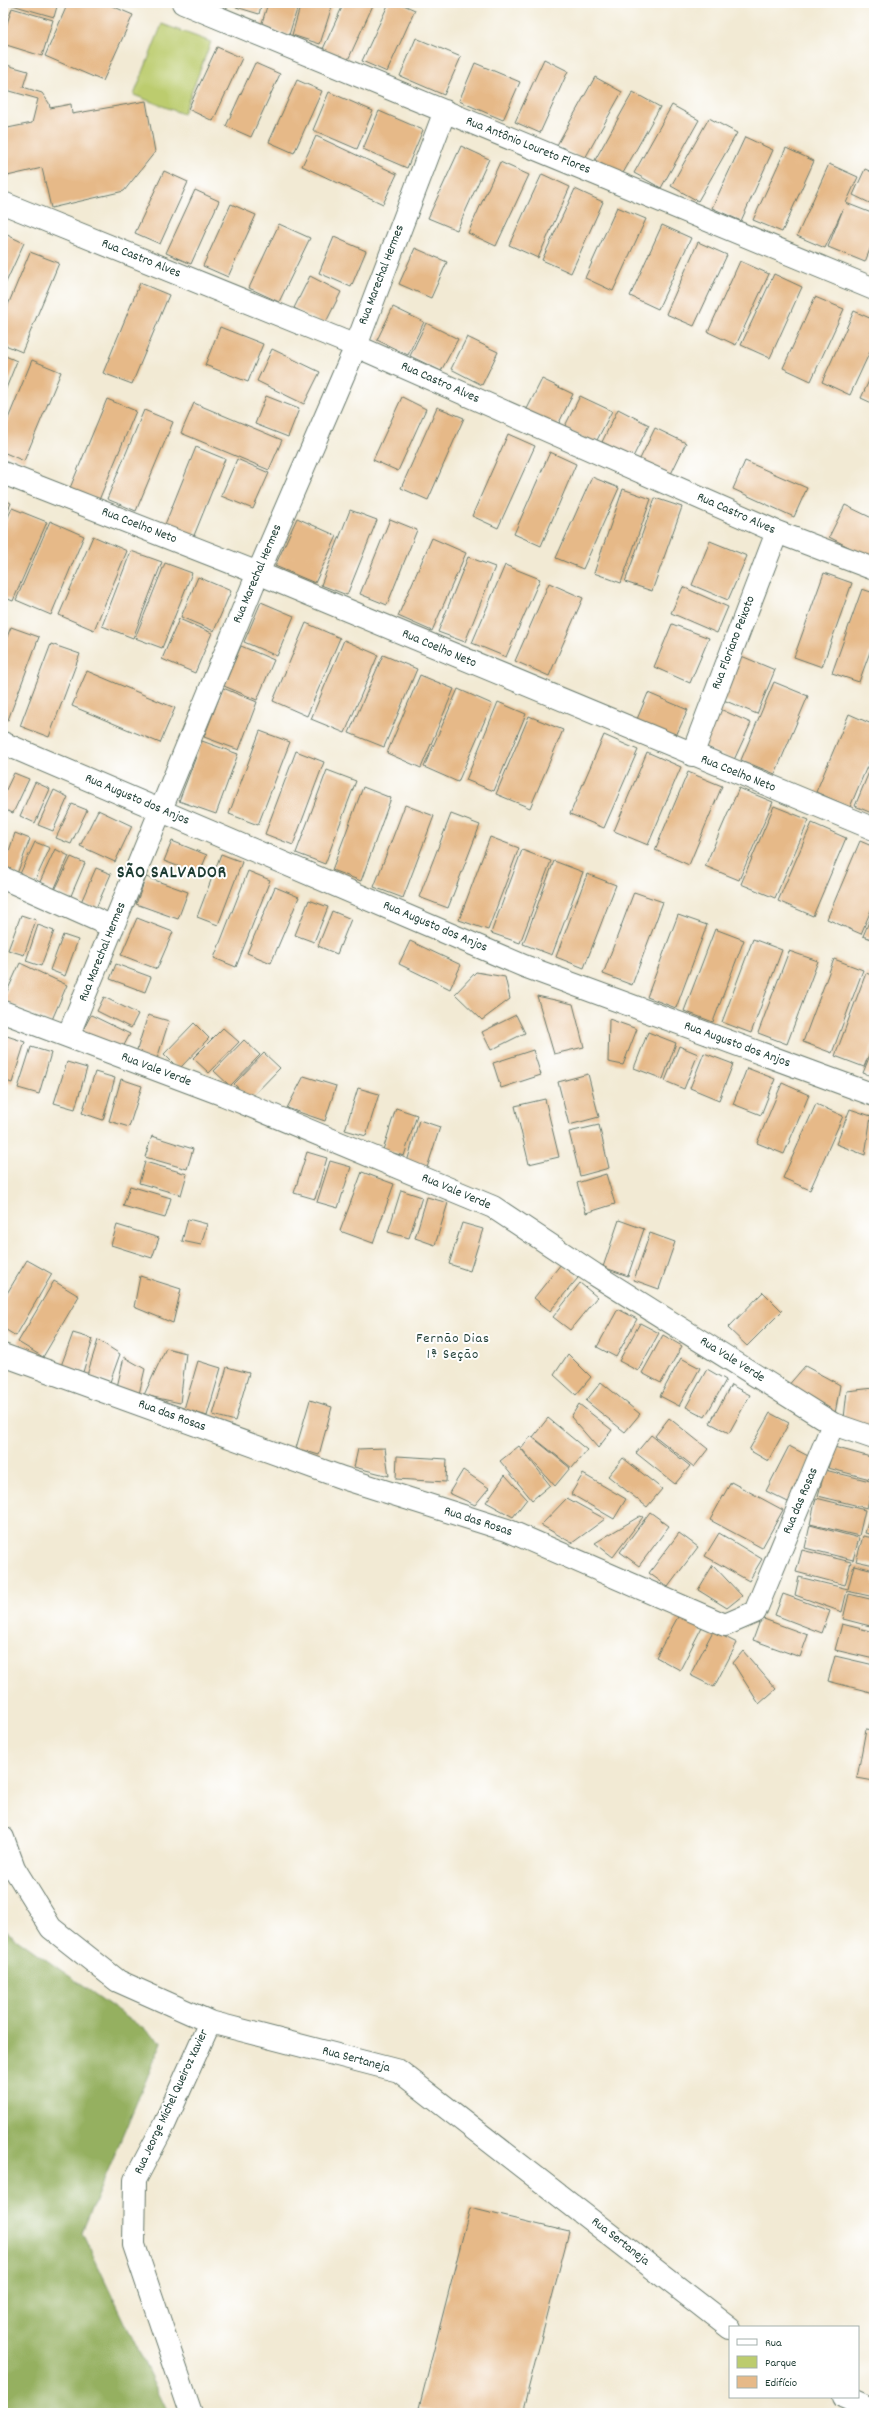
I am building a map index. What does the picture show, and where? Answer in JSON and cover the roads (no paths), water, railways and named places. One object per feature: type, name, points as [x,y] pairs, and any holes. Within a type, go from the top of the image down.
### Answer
[{"type":"street","name":"Rua Antônio Loureto Flores","points":[[183,3],[445,111],[872,283]]},
{"type":"street","name":"Rua Marechal Hermes","points":[[68,1036],[258,573],[356,346],[445,111]]},
{"type":"street","name":"Rua Castro Alves","points":[[3,203],[356,346],[777,532],[874,569]]},
{"type":"street","name":"Rua Coelho Neto","points":[[3,473],[258,573],[692,755],[874,829]]},
{"type":"street","name":"Rua Floriano Peixoto","points":[[692,755],[777,532]]},
{"type":"street","name":"Rua Augusto dos Anjos","points":[[3,743],[524,966],[874,1095]]},
{"type":"street","points":[[3,878],[114,927]]},
{"type":"street","name":"Rua Vale Verde","points":[[3,1012],[224,1095],[493,1207],[600,1278],[833,1424],[874,1438]]},
{"type":"street","name":"Rua das Rosas","points":[[3,1355],[343,1478],[507,1530],[725,1625],[755,1612],[833,1424]]},
{"type":"street","name":"Rua Sertaneja","points":[[3,1838],[9,1871],[51,1928],[118,1981],[210,2022],[399,2071],[729,2327]]},
{"type":"street","name":"Rua Jeorge Michel Queiroz Xavier","points":[[191,2413],[134,2246],[136,2180],[164,2125],[210,2022]]},
{"type":"street","points":[[846,2398],[874,2410]]},
{"type":"district","name":"SÃO SALVADOR","points":[[172,874]]},
{"type":"district","name":"Fernão Dias 1ª Seção","points":[[453,1348]]}]
